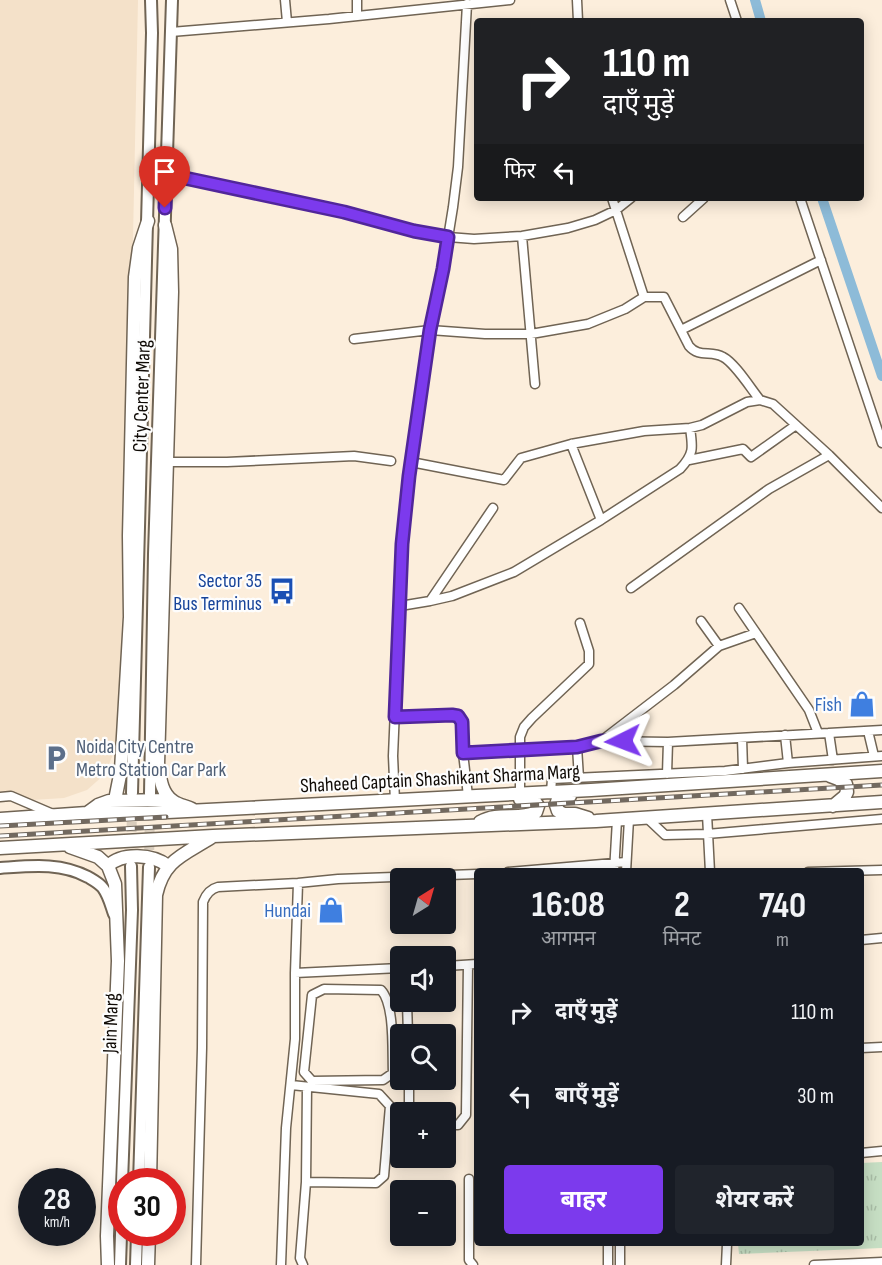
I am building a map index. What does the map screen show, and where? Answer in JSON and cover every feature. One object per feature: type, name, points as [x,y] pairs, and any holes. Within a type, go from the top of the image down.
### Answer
[{"type":"main road","points":[[115,800],[121,770],[130,618],[129,536],[135,277],[139,248],[148,221]]},
{"type":"main road","points":[[165,225],[171,249],[172,292],[158,764],[161,783],[171,800]]},
{"type":"main road","name":"Shaheed Captain Shashikant Sharma Marg","points":[[0,819],[87,813],[148,813],[395,801],[882,771]]},
{"type":"main road","points":[[826,775],[846,784],[845,796],[833,806]]},
{"type":"main road","points":[[591,790],[560,797],[556,808],[561,813],[574,814],[596,821]]},
{"type":"main road","points":[[472,796],[531,799],[537,802],[538,806],[533,814],[487,818],[473,826]]},
{"type":"main road","points":[[87,813],[98,805],[115,800],[171,800],[194,811]]},
{"type":"main road","points":[[0,848],[213,836],[623,820],[882,802]]},
{"type":"main road","points":[[150,1168],[156,895],[162,875],[168,866],[213,836]]},
{"type":"main road","points":[[64,844],[98,857],[108,866],[115,884],[118,962],[107,1236],[108,1265]]},
{"type":"main road","points":[[108,866],[121,858],[143,857],[157,859],[168,866]]},
{"type":"main road","points":[[148,1265],[149,1246]]},
{"type":"street","name":"City Center Marg","points":[[132,793],[152,0]]},
{"type":"street","name":"City Center Marg","points":[[150,794],[154,554],[172,0]]},
{"type":"street","points":[[285,0],[288,22]]},
{"type":"street","points":[[357,0],[357,16]]},
{"type":"street","points":[[171,32],[510,0]]},
{"type":"street","points":[[578,0],[578,18]]},
{"type":"street","points":[[730,0],[736,18]]},
{"type":"street","points":[[395,801],[393,756],[402,544],[430,330],[443,269],[458,167],[467,4]]},
{"type":"street","points":[[166,174],[344,212],[414,231],[474,239],[522,236],[568,228],[595,220],[616,210],[627,201]]},
{"type":"street","points":[[613,201],[644,297]]},
{"type":"street","points":[[683,217],[701,201]]},
{"type":"street","points":[[801,201],[882,443]]},
{"type":"street","points":[[522,236],[535,384]]},
{"type":"street","points":[[681,330],[821,260]]},
{"type":"street","points":[[354,339],[430,330],[484,334],[531,334],[588,324],[625,309],[644,297],[664,297],[693,351],[723,357],[732,364],[760,400]]},
{"type":"street","points":[[411,462],[504,480],[521,458],[571,444],[644,431],[690,428],[702,425],[747,402],[760,400],[773,404],[882,508]]},
{"type":"street","points":[[689,460],[742,449],[751,457],[796,425]]},
{"type":"street","points":[[400,606],[452,596],[514,572],[601,520],[680,469],[689,460],[693,448],[690,428]]},
{"type":"street","points":[[571,444],[601,520]]},
{"type":"street","points":[[631,588],[769,489],[829,455]]},
{"type":"street","points":[[168,462],[227,462],[354,456],[391,460]]},
{"type":"street","points":[[430,601],[493,508]]},
{"type":"street","points":[[739,608],[809,710],[818,733]]},
{"type":"street","points":[[701,621],[719,646]]},
{"type":"street","points":[[520,794],[519,750],[524,727],[588,664],[589,651],[580,623]]},
{"type":"street","points":[[601,741],[674,685],[719,646],[756,633]]},
{"type":"street","points":[[395,717],[458,716],[462,722],[463,753],[472,796]]},
{"type":"street","points":[[463,753],[577,747],[601,741],[668,742],[882,730]]},
{"type":"street","points":[[551,792],[552,779],[743,769],[878,756],[868,731]]},
{"type":"street","points":[[829,733],[833,760]]},
{"type":"street","points":[[785,735],[788,763]]},
{"type":"street","points":[[742,738],[743,769]]},
{"type":"street","points":[[667,774],[668,742]]},
{"type":"street","points":[[577,747],[579,778]]},
{"type":"street","points":[[0,797],[11,796],[57,816]]},
{"type":"street","points":[[707,814],[710,868]]},
{"type":"street","points":[[647,818],[665,835],[707,834],[882,819]]},
{"type":"street","points":[[623,820],[626,868]]},
{"type":"street","points":[[614,868],[623,820]]},
{"type":"street","points":[[550,868],[626,862]]},
{"type":"street","points":[[0,868],[53,866],[84,875],[103,888],[117,920]]},
{"type":"street","name":"Jain Marg","points":[[123,1168],[132,910],[131,866]]},
{"type":"street","name":"Jain Marg","points":[[139,1168],[148,867]]},
{"type":"street","points":[[864,870],[882,870]]},
{"type":"street","points":[[196,1265],[202,1048],[203,902],[208,892],[219,886],[474,874]]},
{"type":"street","points":[[281,1265],[286,1128],[295,1040],[298,883]]},
{"type":"street","points":[[864,940],[882,938]]},
{"type":"street","points":[[456,966],[472,965],[466,1115],[456,1125]]},
{"type":"street","points":[[295,973],[390,968]]},
{"type":"street","points":[[324,988],[381,990],[386,995],[390,1011],[393,1073],[382,1080],[312,1081],[304,1072],[312,995],[324,988]]},
{"type":"street","points":[[398,1012],[407,1013],[408,1024]]},
{"type":"street","points":[[864,1048],[882,1047]]},
{"type":"street","points":[[291,1085],[379,1094],[390,1106],[384,1176],[376,1183],[306,1182]]},
{"type":"street","points":[[303,1265],[300,1258],[306,1182],[308,1087]]},
{"type":"street","points":[[864,1153],[882,1151]]},
{"type":"street","points":[[469,1179],[469,1260],[473,1265]]},
{"type":"street","points":[[120,1265],[121,1246]]},
{"type":"street","points":[[136,1265],[137,1246]]},
{"type":"street","points":[[608,1246],[608,1265]]},
{"type":"street","points":[[620,1246],[620,1265]]},
{"type":"street","points":[[726,1265],[727,1246]]},
{"type":"street","points":[[814,1265],[882,1262]]},
{"type":"shaded area","points":[[0,0],[138,0],[131,334],[118,742],[105,774],[87,790],[64,798],[0,802]]},
{"type":"green space","points":[[882,1162],[882,1248],[739,1254],[738,1246],[864,1246],[864,1163]]},
{"type":"waterway","points":[[755,0],[760,18]]},
{"type":"waterway","points":[[823,201],[882,376]]},
{"type":"tunnel","points":[[131,862],[132,806]]},
{"type":"tunnel","points":[[149,865],[150,806]]},
{"type":"railway","points":[[0,836],[882,785]]},
{"type":"railway","points":[[0,826],[166,817]]},
{"type":"place","name":"Sector 35 Bus Terminus","points":[[282,591]]},
{"type":"place","name":"Fish","points":[[862,704]]},
{"type":"place","name":"Noida City Centre Metro Station Car Park","points":[[56,758]]},
{"type":"place","name":"Hundai","points":[[331,910]]},
{"type":"route","points":[[165,208],[166,174],[448,237],[430,330],[409,476],[402,544],[395,717],[458,716],[462,722],[463,753],[577,747],[601,741],[623,741]]}]
